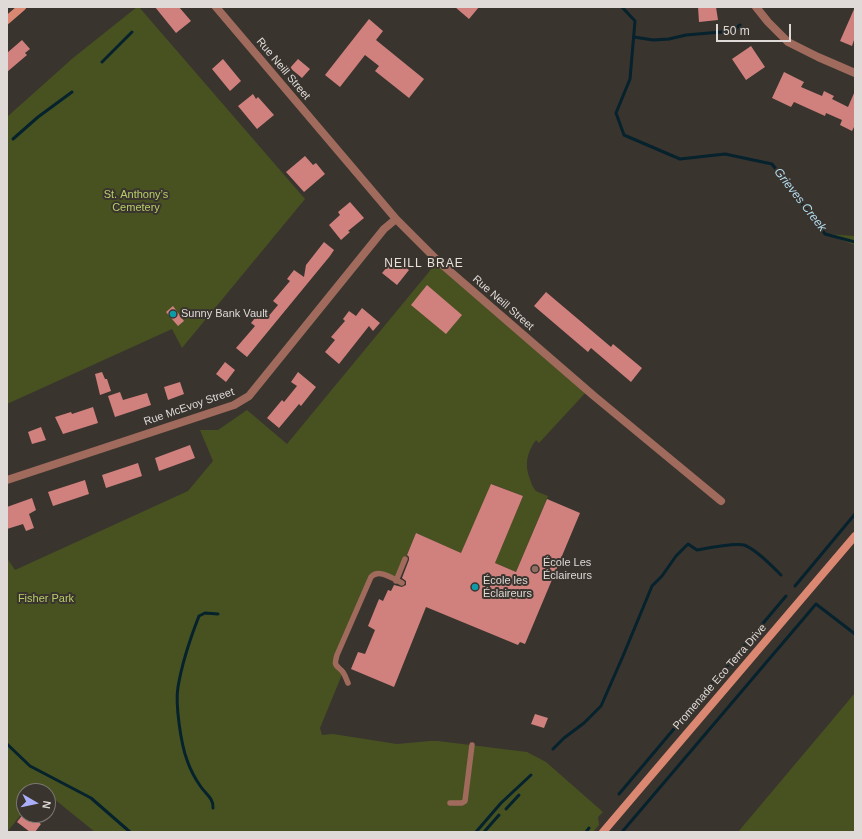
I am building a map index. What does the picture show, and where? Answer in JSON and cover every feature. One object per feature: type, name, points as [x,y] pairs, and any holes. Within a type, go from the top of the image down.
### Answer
[{"type":"street","points":[[7,20],[22,7]]},
{"type":"street","name":"Rue Neill Street","points":[[216,7],[396,219],[438,261],[594,396],[721,501]]},
{"type":"street","points":[[756,7],[768,22],[788,42],[855,73]]},
{"type":"street","name":"Rue McEvoy Street","points":[[7,480],[234,405],[242,401],[249,396],[384,229],[396,219]]},
{"type":"street","name":"Promenade Eco Terra Drive","points":[[603,832],[855,536]]},
{"type":"lane","points":[[348,683],[343,672],[335,665],[336,655],[371,577],[373,574],[382,574],[399,582],[405,559]]},
{"type":"lane","points":[[450,803],[462,803],[465,800],[472,745]]},
{"type":"green space","name":"St. Anthony’s Cemetery","points":[[137,7],[139,7],[305,199],[182,348],[172,329],[7,404],[7,117],[73,58]]},
{"type":"green space","points":[[825,234],[855,236],[855,245]]},
{"type":"green space","name":"Fisher Park","points":[[438,261],[588,390],[539,443],[536,440],[530,449],[527,459],[528,474],[536,491],[548,496],[516,572],[495,563],[523,496],[492,484],[464,546],[465,555],[416,533],[396,581],[382,574],[373,575],[335,661],[343,672],[320,728],[322,735],[333,734],[397,744],[438,741],[527,752],[546,762],[603,812],[598,817],[599,825],[593,832],[95,832],[56,800],[56,783],[16,783],[16,821],[7,832],[7,558],[15,570],[188,491],[213,461],[200,430],[218,430],[247,410],[287,444]]},
{"type":"green space","points":[[855,693],[855,832],[738,832]]},
{"type":"building","points":[[155,7],[179,7],[191,21],[176,33]]},
{"type":"building","points":[[455,7],[479,7],[469,19]]},
{"type":"building","points":[[698,7],[716,7],[718,20],[699,22]]},
{"type":"building","points":[[855,7],[855,37],[852,46],[840,41]]},
{"type":"building","points":[[369,19],[383,31],[376,40],[424,79],[409,98],[375,71],[379,66],[365,55],[340,87],[325,75]]},
{"type":"building","points":[[22,40],[30,49],[25,53],[27,55],[7,72],[7,53]]},
{"type":"building","points":[[751,46],[765,67],[746,80],[732,59]]},
{"type":"building","points":[[223,59],[241,81],[230,91],[212,69]]},
{"type":"building","points":[[298,59],[310,69],[302,78],[290,68]]},
{"type":"building","points":[[784,72],[804,82],[801,87],[822,96],[824,91],[834,96],[832,99],[848,107],[855,91],[855,125],[852,131],[840,125],[842,120],[826,113],[825,116],[794,102],[791,107],[772,98]]},
{"type":"building","points":[[253,94],[256,99],[258,97],[274,115],[257,129],[238,106]]},
{"type":"building","points":[[305,156],[313,165],[316,163],[325,174],[304,192],[286,172]]},
{"type":"building","points":[[350,202],[364,218],[348,231],[350,232],[341,240],[329,225],[340,215],[338,212]]},
{"type":"building","points":[[324,242],[334,250],[330,256],[247,357],[236,348],[255,326],[251,323],[260,312],[267,318],[278,305],[273,301],[290,281],[287,279],[294,270],[304,277],[306,265]]},
{"type":"building","points":[[396,260],[409,270],[397,285],[382,273],[389,265],[391,267]]},
{"type":"building","points":[[427,285],[462,315],[446,334],[411,305]]},
{"type":"building","points":[[546,292],[611,347],[613,344],[642,368],[631,382],[591,348],[588,352],[534,306]]},
{"type":"building","name":"Sunny Bank Vault","points":[[173,306],[184,321],[178,326],[166,312]]},
{"type":"building","points":[[362,308],[380,323],[373,331],[369,326],[339,364],[325,352],[335,340],[331,337],[345,321],[343,319],[349,311],[356,316]]},
{"type":"building","points":[[225,362],[235,370],[226,382],[216,374]]},
{"type":"building","points":[[102,372],[105,379],[107,379],[111,391],[100,395],[95,374]]},
{"type":"building","points":[[298,372],[316,387],[301,406],[299,404],[279,428],[267,418],[282,400],[284,402],[297,386],[291,382]]},
{"type":"building","points":[[180,382],[184,394],[168,400],[164,387]]},
{"type":"building","points":[[120,392],[123,400],[147,393],[151,405],[115,417],[108,396]]},
{"type":"building","points":[[93,407],[98,423],[63,434],[55,417],[71,412],[72,414]]},
{"type":"building","points":[[41,427],[46,440],[32,444],[28,432]]},
{"type":"building","points":[[190,445],[195,458],[159,471],[155,458]]},
{"type":"building","points":[[138,463],[142,476],[106,488],[102,475]]},
{"type":"building","points":[[85,480],[89,494],[53,506],[48,492]]},
{"type":"building","name":"École les Éclaireurs","points":[[491,484],[523,496],[495,563],[516,572],[547,499],[580,513],[525,644],[520,642],[518,645],[426,607],[394,687],[351,669],[358,652],[365,654],[375,630],[368,626],[379,599],[383,601],[388,590],[391,591],[394,585],[402,587],[406,585],[406,581],[402,578],[409,560],[407,555],[416,533],[461,553]]},
{"type":"building","points":[[32,498],[36,510],[29,514],[34,528],[26,531],[23,524],[7,529],[7,507]]},
{"type":"building","points":[[535,714],[548,718],[544,728],[531,724]]},
{"type":"building","points":[[18,823],[41,824],[35,832],[30,832]]},
{"type":"waterway","name":"Grieves Creek","points":[[622,7],[635,21],[630,79],[616,113],[624,135],[680,159],[725,154],[772,164],[825,234],[855,242]]},
{"type":"waterway","points":[[634,37],[653,40],[669,39],[686,35],[733,31],[740,25]]},
{"type":"waterway","points":[[102,62],[132,32]]},
{"type":"waterway","points":[[13,139],[38,117],[72,92]]},
{"type":"waterway","points":[[795,586],[855,514]]},
{"type":"waterway","points":[[553,749],[564,738],[584,723],[601,706],[652,586],[662,576],[676,556],[688,544],[697,550],[727,545],[744,545],[759,554],[781,575]]},
{"type":"waterway","points":[[619,794],[786,596]]},
{"type":"waterway","points":[[622,832],[816,604],[855,634]]},
{"type":"waterway","points":[[213,808],[211,799],[195,778],[185,753],[179,724],[177,694],[189,642],[199,616],[205,613],[218,614]]},
{"type":"waterway","points":[[7,744],[30,766],[91,798],[130,832]]},
{"type":"waterway","points":[[476,832],[501,803],[531,775]]},
{"type":"waterway","points":[[506,809],[519,795]]},
{"type":"waterway","points":[[484,832],[499,815]]},
{"type":"waterway","points":[[586,832],[589,828]]},
{"type":"place","name":"Sunny Bank Vault","points":[[173,314]]},
{"type":"place","name":"École Les Éclaireurs","points":[[535,569]]},
{"type":"place","name":"École les Éclaireurs","points":[[475,587]]},
{"type":"district","name":"NEILL BRAE","points":[[424,264]]}]
